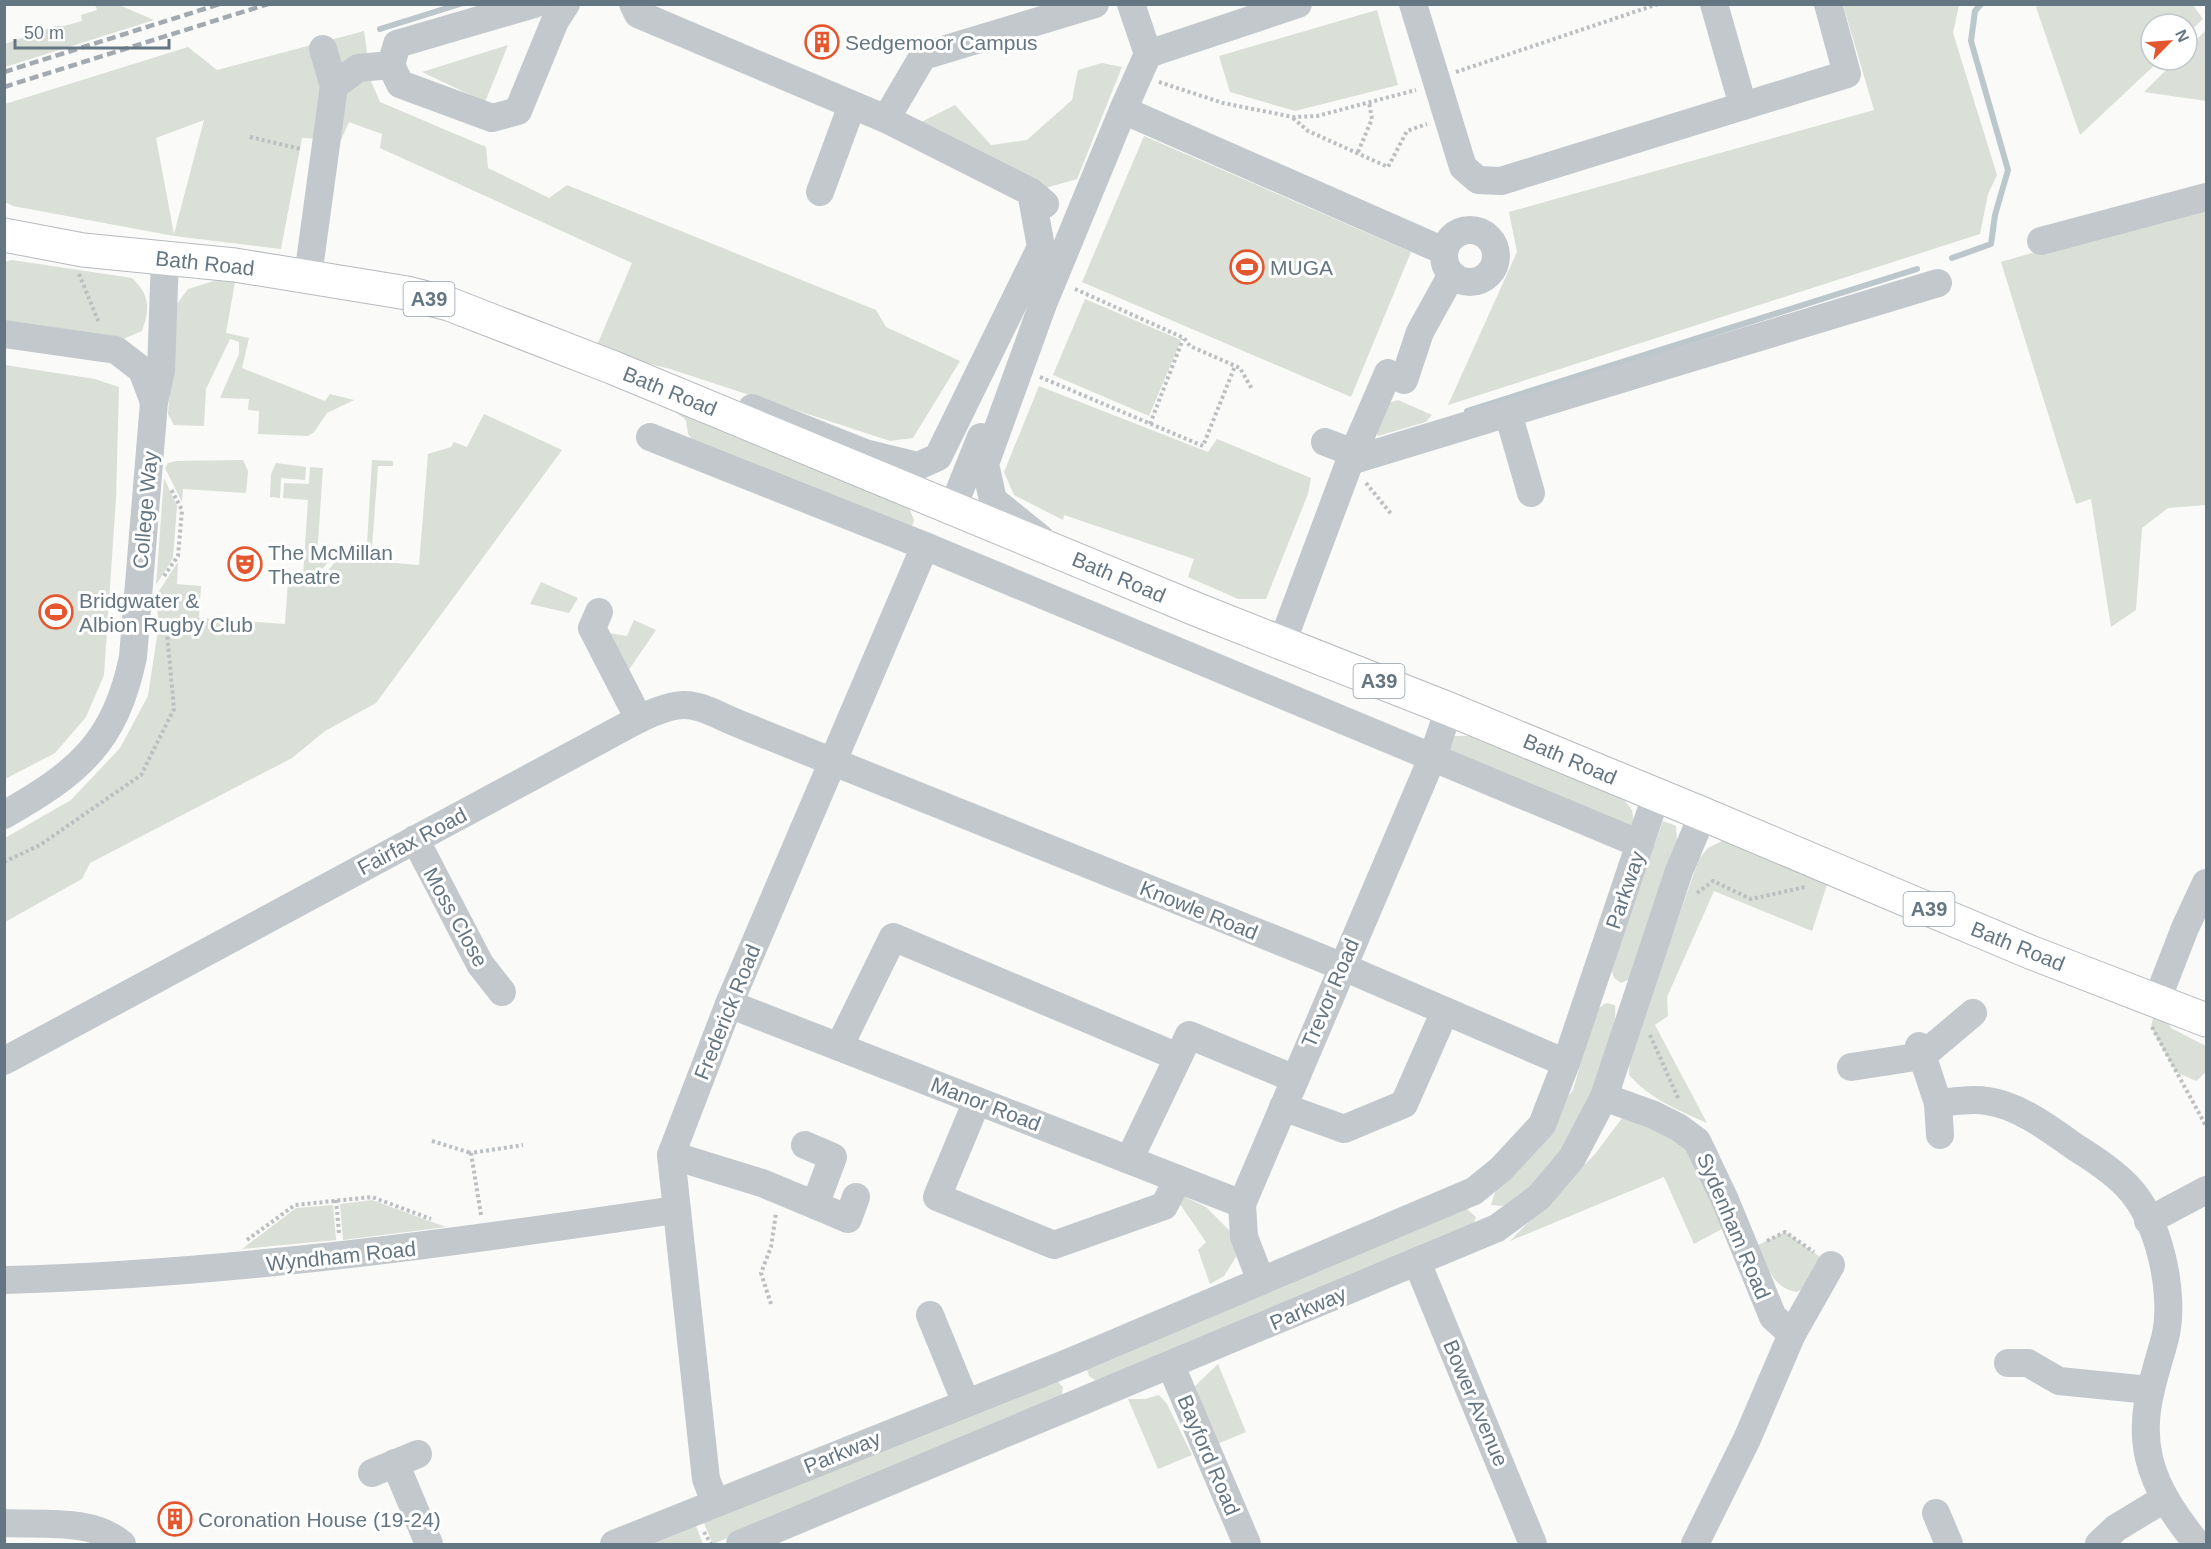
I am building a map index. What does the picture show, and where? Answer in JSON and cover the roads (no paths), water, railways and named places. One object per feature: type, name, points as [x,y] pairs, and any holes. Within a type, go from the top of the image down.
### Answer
[{"type":"main road","name":"Bath Road","points":[[8,239],[83,250],[235,265],[407,293],[449,304],[724,413],[1656,796],[1703,813],[2030,952],[2206,1020]]},
{"type":"street","points":[[534,4],[398,44],[391,65],[400,84],[492,118],[518,111],[555,21],[566,4]]},
{"type":"street","points":[[633,4],[638,14],[886,119],[1031,192],[1074,229]]},
{"type":"street","points":[[886,119],[923,56],[1095,4]]},
{"type":"street","points":[[1054,549],[993,500],[985,464],[1074,229],[1143,65],[1131,4]]},
{"type":"street","points":[[1143,65],[1298,4]]},
{"type":"street","points":[[1413,4],[1463,167],[1478,180],[1501,181],[1847,74],[1828,4]]},
{"type":"street","points":[[1714,4],[1743,106]]},
{"type":"street","points":[[308,276],[334,86],[323,49]]},
{"type":"street","points":[[334,86],[358,68],[391,65]]},
{"type":"street","points":[[820,192],[852,105]]},
{"type":"street","points":[[1123,110],[1448,263],[1420,332],[1404,380],[1388,374],[1352,457],[1282,643]]},
{"type":"street","points":[[1029,343],[1012,361],[951,506],[937,491],[938,457],[1041,247],[1031,192]]},
{"type":"street","points":[[2041,241],[2206,197]]},
{"type":"street","points":[[991,348],[1011,334],[1061,232],[1074,229]]},
{"type":"street","name":"College Way","points":[[4,815],[54,786],[85,760],[112,724],[126,692],[134,647],[154,402],[161,370],[165,258]]},
{"type":"street","points":[[1325,442],[1352,457],[1508,413],[1938,283]]},
{"type":"street","points":[[112,350],[148,334],[155,325],[162,302]]},
{"type":"street","points":[[4,334],[112,350],[142,370],[154,402]]},
{"type":"street","points":[[724,413],[751,407],[865,453],[918,466],[938,457]]},
{"type":"street","points":[[1508,413],[1531,493]]},
{"type":"street","points":[[650,437],[924,546],[1640,844]]},
{"type":"street","name":"Frederick Road","points":[[715,1502],[706,1479],[675,1210],[671,1155],[729,1004],[924,546]]},
{"type":"street","points":[[599,612],[592,628],[639,719]]},
{"type":"street","name":"Fairfax Road","points":[[4,1061],[639,719],[672,704],[690,704],[831,760]]},
{"type":"street","name":"Trevor Road","points":[[1261,1281],[1244,1237],[1242,1204],[1341,966],[1433,756],[1449,709]]},
{"type":"street","name":"Knowle Road","points":[[831,760],[1341,966],[1566,1063]]},
{"type":"street","name":"Parkway","points":[[614,1545],[715,1502],[1070,1362],[1474,1191],[1501,1169],[1542,1125],[1566,1063],[1656,796]]},
{"type":"street","name":"Parkway","points":[[740,1545],[1172,1366],[1497,1227],[1539,1197],[1572,1158],[1604,1097],[1663,919],[1703,813]]},
{"type":"street","name":"Moss Close","points":[[415,839],[480,964],[501,993]]},
{"type":"street","points":[[2157,1000],[2185,928],[2206,883]]},
{"type":"street","points":[[839,1047],[893,937],[1178,1057]]},
{"type":"street","points":[[1592,985],[1635,1000]]},
{"type":"street","name":"Manor Road","points":[[729,1004],[1242,1204]]},
{"type":"street","points":[[1283,1107],[1344,1128],[1404,1104],[1446,1011]]},
{"type":"street","points":[[1851,1067],[1921,1051],[1973,1013]]},
{"type":"street","points":[[1129,1160],[1189,1035],[1295,1079]]},
{"type":"street","points":[[1921,1051],[1938,1103],[1940,1135]]},
{"type":"street","name":"Sydenham Road","points":[[1604,1097],[1654,1114],[1678,1127],[1697,1142],[1746,1250],[1773,1317],[1792,1334]]},
{"type":"street","points":[[977,1101],[937,1197],[1054,1245],[1164,1206],[1178,1179]]},
{"type":"street","points":[[1938,1103],[1987,1101],[1998,1104],[2102,1153],[2127,1186],[2148,1221],[2168,1279],[2169,1305],[2166,1336],[2149,1390],[2146,1419],[2149,1458],[2164,1499],[2197,1545]]},
{"type":"street","points":[[805,1145],[833,1156],[815,1206]]},
{"type":"street","points":[[671,1155],[769,1186],[849,1218]]},
{"type":"street","points":[[2148,1221],[2206,1190]]},
{"type":"street","points":[[1474,1191],[1497,1227]]},
{"type":"street","name":"Wyndham Road","points":[[4,1280],[212,1269],[485,1239],[675,1210]]},
{"type":"street","name":"Bower Avenue","points":[[1416,1262],[1533,1545]]},
{"type":"street","points":[[1695,1545],[1748,1439],[1792,1334],[1831,1265]]},
{"type":"street","points":[[930,1315],[966,1403]]},
{"type":"street","points":[[2022,1357],[2059,1382],[2149,1390]]},
{"type":"street","points":[[1070,1362],[1085,1401]]},
{"type":"street","name":"Bayford Road","points":[[1172,1366],[1247,1545]]},
{"type":"street","points":[[395,1464],[429,1545]]},
{"type":"street","points":[[2100,1545],[2116,1528],[2164,1499]]},
{"type":"street","points":[[4,1523],[83,1527],[104,1533],[122,1545]]},
{"type":"waterway","points":[[380,29],[460,4]]},
{"type":"waterway","points":[[1952,258],[1991,244],[1995,215],[2008,170],[1971,41],[1975,11],[1981,4]]},
{"type":"waterway","points":[[1467,411],[1917,269]]},
{"type":"railway","points":[[4,72],[220,4]]},
{"type":"railway","points":[[4,87],[268,4]]},
{"type":"place","name":"Sedgemoor Campus","points":[[822,42]]},
{"type":"place","name":"MUGA","points":[[1247,267]]},
{"type":"place","name":"The McMillan Theatre","points":[[245,564]]},
{"type":"place","name":"Bridgwater & Albion Rugby Club","points":[[56,612]]},
{"type":"place","name":"Coronation House (19-24)","points":[[175,1519]]}]
